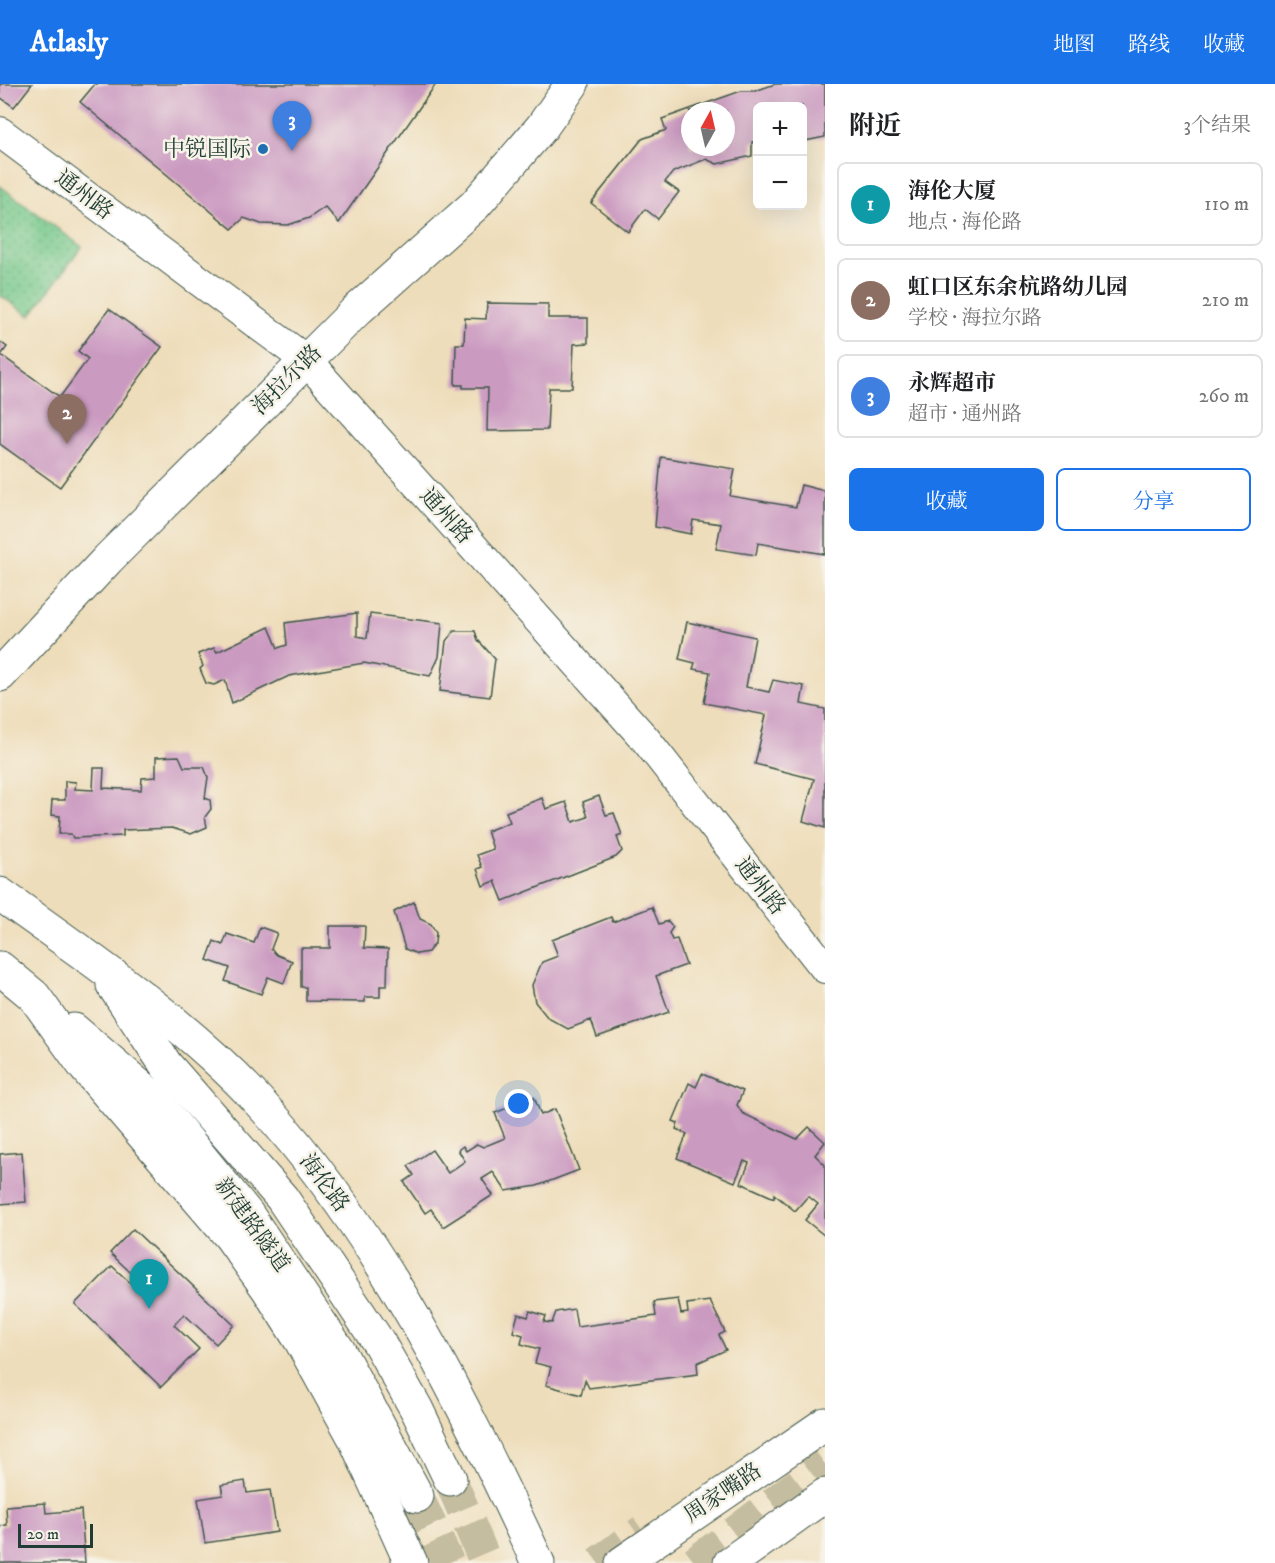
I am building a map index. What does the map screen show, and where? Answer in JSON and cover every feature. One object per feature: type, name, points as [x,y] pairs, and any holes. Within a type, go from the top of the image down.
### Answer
[{"type":"main road","name":"海拉尔路","points":[[0,675],[108,559],[356,310],[475,205],[542,127],[572,84]]},
{"type":"main road","name":"海伦路","points":[[0,894],[189,1034],[260,1103],[320,1175],[384,1268],[445,1376],[538,1563]]},
{"type":"main road","points":[[0,968],[34,996],[85,1067],[230,1236],[268,1289],[301,1341],[354,1437],[411,1563]]},
{"type":"main road","name":"新建路隧道","points":[[104,970],[140,1029],[166,1065],[282,1198],[380,1343],[417,1410],[450,1479]]},
{"type":"main road","name":"新建路隧道","points":[[34,996],[150,1095],[247,1214],[339,1351],[417,1496]]},
{"type":"main road","name":"周家嘴路","points":[[622,1563],[825,1424]]},
{"type":"main road","points":[[730,1563],[825,1495]]},
{"type":"street","name":"通州路","points":[[0,132],[307,361],[645,740],[825,968]]},
{"type":"green space","points":[[0,186],[82,247],[30,316],[0,295]]},
{"type":"building","points":[[0,84],[32,84],[14,107],[0,97]]},
{"type":"building","name":"中锐国际","points":[[95,84],[436,84],[339,223],[325,207],[309,218],[288,225],[261,224],[244,218],[232,229],[80,102]]},
{"type":"building","points":[[775,84],[825,84],[825,137],[807,141],[807,102],[753,102],[752,156],[717,164],[706,159],[673,172],[665,182],[679,192],[658,219],[645,209],[628,232],[591,203],[642,139],[666,130],[662,119],[681,112],[681,156],[735,156],[735,102],[710,102],[741,91],[755,91]]},
{"type":"building","points":[[487,303],[548,304],[548,318],[588,318],[588,343],[574,344],[572,388],[549,388],[547,430],[487,431],[488,388],[463,388],[463,385],[455,385],[456,344],[464,344],[465,318],[486,319]]},
{"type":"building","points":[[109,309],[162,347],[60,487],[0,444],[0,342],[7,347],[1,355],[60,397],[88,359],[78,351]]},
{"type":"building","points":[[661,457],[735,469],[730,496],[796,507],[801,485],[825,491],[825,554],[758,543],[756,555],[716,549],[721,524],[693,520],[691,534],[655,527]]},
{"type":"building","points":[[357,613],[357,636],[367,638],[370,614],[442,623],[439,657],[430,676],[364,663],[289,676],[232,703],[225,680],[214,685],[206,683],[200,669],[203,666],[198,654],[214,648],[217,652],[269,627],[278,648],[287,645],[285,623]]},
{"type":"building","points":[[687,622],[755,637],[746,687],[769,692],[773,680],[804,686],[801,704],[825,709],[825,828],[803,821],[814,779],[755,764],[766,715],[704,703],[710,672],[693,669],[695,663],[679,659]]},
{"type":"building","points":[[454,631],[475,631],[478,640],[495,659],[490,697],[440,691],[446,641]]},
{"type":"building","points":[[179,756],[184,767],[204,767],[208,777],[205,798],[210,800],[211,809],[205,817],[207,827],[191,834],[172,828],[123,830],[123,836],[73,838],[71,834],[59,834],[60,816],[51,815],[52,800],[65,800],[65,781],[76,782],[75,789],[93,790],[94,768],[104,768],[103,788],[141,790],[142,778],[156,777],[156,757]]},
{"type":"building","points":[[599,796],[606,815],[614,813],[622,835],[617,837],[622,851],[616,857],[503,901],[495,881],[483,886],[477,869],[482,867],[477,855],[493,849],[487,831],[510,822],[506,812],[542,798],[546,809],[566,802],[573,822],[588,817],[583,802]]},
{"type":"building","points":[[414,902],[420,919],[431,924],[436,933],[435,943],[428,952],[417,954],[405,949],[394,912]]},
{"type":"building","points":[[652,907],[659,924],[668,921],[673,927],[669,933],[672,940],[677,939],[686,965],[656,976],[669,1012],[597,1037],[591,1020],[568,1029],[548,1018],[535,1002],[532,985],[542,962],[558,956],[552,940],[611,917],[613,922]]},
{"type":"building","points":[[330,926],[365,926],[364,948],[388,949],[387,986],[380,986],[380,997],[365,997],[365,1002],[306,1001],[306,987],[301,987],[301,948],[330,948]]},
{"type":"building","points":[[260,927],[277,933],[271,949],[277,955],[292,961],[284,983],[268,977],[261,994],[225,981],[230,968],[207,960],[214,941],[223,945],[227,934],[254,943]]},
{"type":"building","points":[[702,1074],[743,1091],[737,1105],[742,1113],[797,1139],[809,1127],[825,1142],[815,1155],[825,1165],[825,1236],[805,1220],[818,1204],[808,1196],[795,1211],[774,1194],[774,1198],[741,1183],[749,1163],[744,1161],[735,1182],[677,1158],[687,1134],[676,1129],[678,1123],[673,1121],[689,1083],[696,1087]]},
{"type":"building","points":[[534,1097],[541,1115],[555,1109],[579,1170],[537,1186],[506,1191],[493,1172],[482,1179],[493,1195],[443,1227],[431,1209],[425,1213],[404,1182],[414,1175],[408,1166],[432,1150],[448,1173],[465,1161],[458,1150],[463,1146],[466,1151],[477,1144],[483,1147],[505,1138],[495,1113]]},
{"type":"building","points":[[22,1152],[26,1202],[0,1204],[0,1154]]},
{"type":"building","points":[[133,1229],[234,1325],[216,1344],[184,1314],[174,1325],[199,1349],[161,1387],[75,1304],[112,1266],[138,1290],[143,1284],[110,1253]]},
{"type":"building","points":[[678,1299],[681,1314],[688,1313],[687,1304],[710,1301],[725,1332],[719,1335],[726,1350],[697,1363],[698,1374],[589,1388],[585,1380],[581,1395],[546,1385],[551,1367],[535,1363],[539,1349],[521,1344],[523,1335],[513,1332],[518,1314],[528,1317],[530,1311],[546,1316],[544,1322],[552,1323],[556,1312],[574,1309],[577,1327],[656,1316],[654,1302]]},
{"type":"building","points":[[245,1481],[247,1493],[270,1490],[277,1532],[205,1543],[198,1499],[223,1495],[221,1485]]},
{"type":"building","points":[[45,1503],[46,1513],[81,1510],[85,1563],[0,1563],[0,1526],[7,1525],[6,1506]]},
{"type":"tunnel","points":[[695,1563],[825,1464]]},
{"type":"tunnel","points":[[450,1479],[486,1563]]},
{"type":"tunnel","points":[[417,1496],[448,1563]]},
{"type":"tunnel","points":[[598,1563],[643,1531]]},
{"type":"place","name":"中锐国际","points":[[263,149]]},
{"type":"place","name":"永辉超市","points":[[292,151]]},
{"type":"place","name":"虹口区东余杭路幼儿园","points":[[67,444]]},
{"type":"place","name":"海伦大厦","points":[[149,1309]]}]
